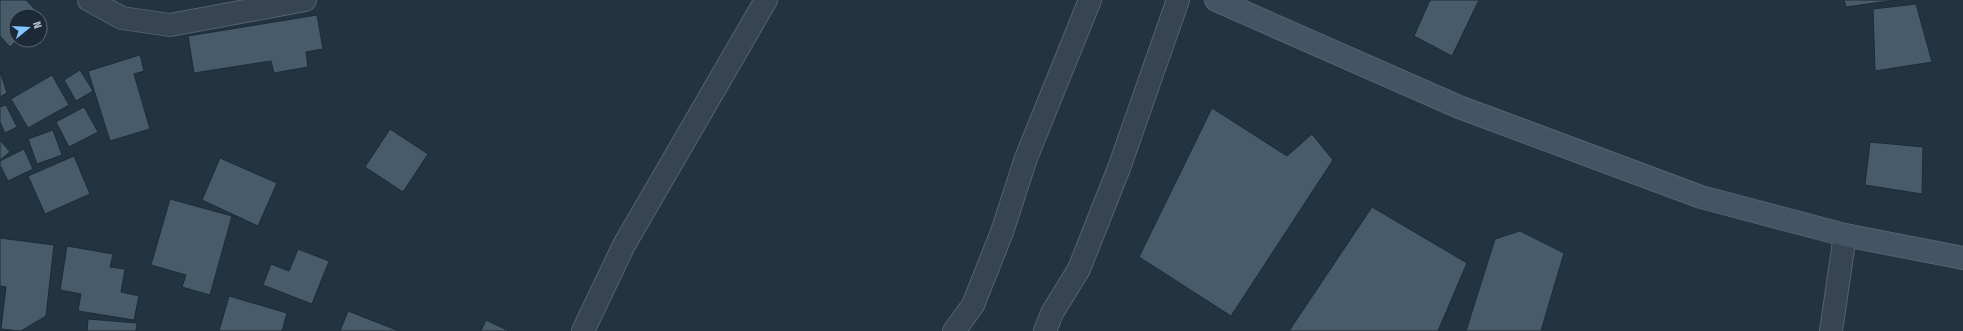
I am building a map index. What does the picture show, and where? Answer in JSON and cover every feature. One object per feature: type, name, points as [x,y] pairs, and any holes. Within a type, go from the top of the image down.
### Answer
[{"type":"main road","points":[[1216,0],[1467,110],[1701,197],[1845,235],[1963,258]]},
{"type":"street","points":[[89,0],[122,18],[170,25],[305,0]]},
{"type":"street","points":[[583,331],[624,245],[766,0]]},
{"type":"street","points":[[954,331],[973,305],[1002,232],[1026,158],[1090,0]]},
{"type":"street","points":[[1045,331],[1052,313],[1079,269],[1119,168],[1178,0]]},
{"type":"street","points":[[1831,331],[1845,235]]},
{"type":"building","points":[[0,0],[26,0],[34,8],[8,8],[8,45],[0,36]]},
{"type":"building","points":[[1430,0],[1479,0],[1452,56],[1414,36]]},
{"type":"building","points":[[1844,0],[1897,0],[1846,7]]},
{"type":"building","points":[[1916,4],[1932,62],[1875,71],[1873,9]]},
{"type":"building","points":[[317,15],[323,49],[306,52],[308,67],[274,73],[271,61],[194,73],[188,36]]},
{"type":"building","points":[[140,55],[144,71],[134,74],[150,129],[110,141],[88,71]]},
{"type":"building","points":[[80,70],[93,91],[76,101],[64,80]]},
{"type":"building","points":[[0,71],[7,93],[0,97]]},
{"type":"building","points":[[52,75],[69,105],[28,128],[11,99]]},
{"type":"building","points":[[6,105],[17,127],[5,133],[0,122],[0,107]]},
{"type":"building","points":[[84,107],[98,132],[69,147],[56,122]]},
{"type":"building","points":[[1212,108],[1287,156],[1312,134],[1333,160],[1231,316],[1139,257]]},
{"type":"building","points":[[390,129],[428,154],[403,192],[365,167]]},
{"type":"building","points":[[53,130],[62,155],[37,164],[28,139]]},
{"type":"building","points":[[0,140],[10,152],[0,160]]},
{"type":"building","points":[[1870,142],[1923,147],[1922,194],[1865,185]]},
{"type":"building","points":[[24,149],[33,169],[8,181],[0,165],[0,161]]},
{"type":"building","points":[[74,156],[90,194],[45,214],[28,176]]},
{"type":"building","points":[[220,158],[277,183],[258,226],[202,200]]},
{"type":"building","points":[[170,199],[232,216],[210,295],[182,287],[186,275],[151,265]]},
{"type":"building","points":[[1372,207],[1467,263],[1438,331],[1289,331]]},
{"type":"building","points":[[1520,231],[1564,253],[1541,331],[1466,331],[1495,239]]},
{"type":"building","points":[[0,238],[54,245],[46,316],[21,331],[1,329],[6,287],[0,286]]},
{"type":"building","points":[[67,246],[113,254],[110,267],[125,269],[121,292],[139,296],[134,320],[78,311],[81,294],[60,290]]},
{"type":"building","points":[[298,249],[329,261],[312,304],[263,285],[271,264],[289,271]]},
{"type":"building","points":[[229,296],[287,313],[282,331],[219,331]]},
{"type":"building","points":[[348,311],[399,331],[340,331]]},
{"type":"building","points":[[88,319],[137,323],[136,331],[87,331]]},
{"type":"building","points":[[486,320],[509,331],[481,331]]}]
